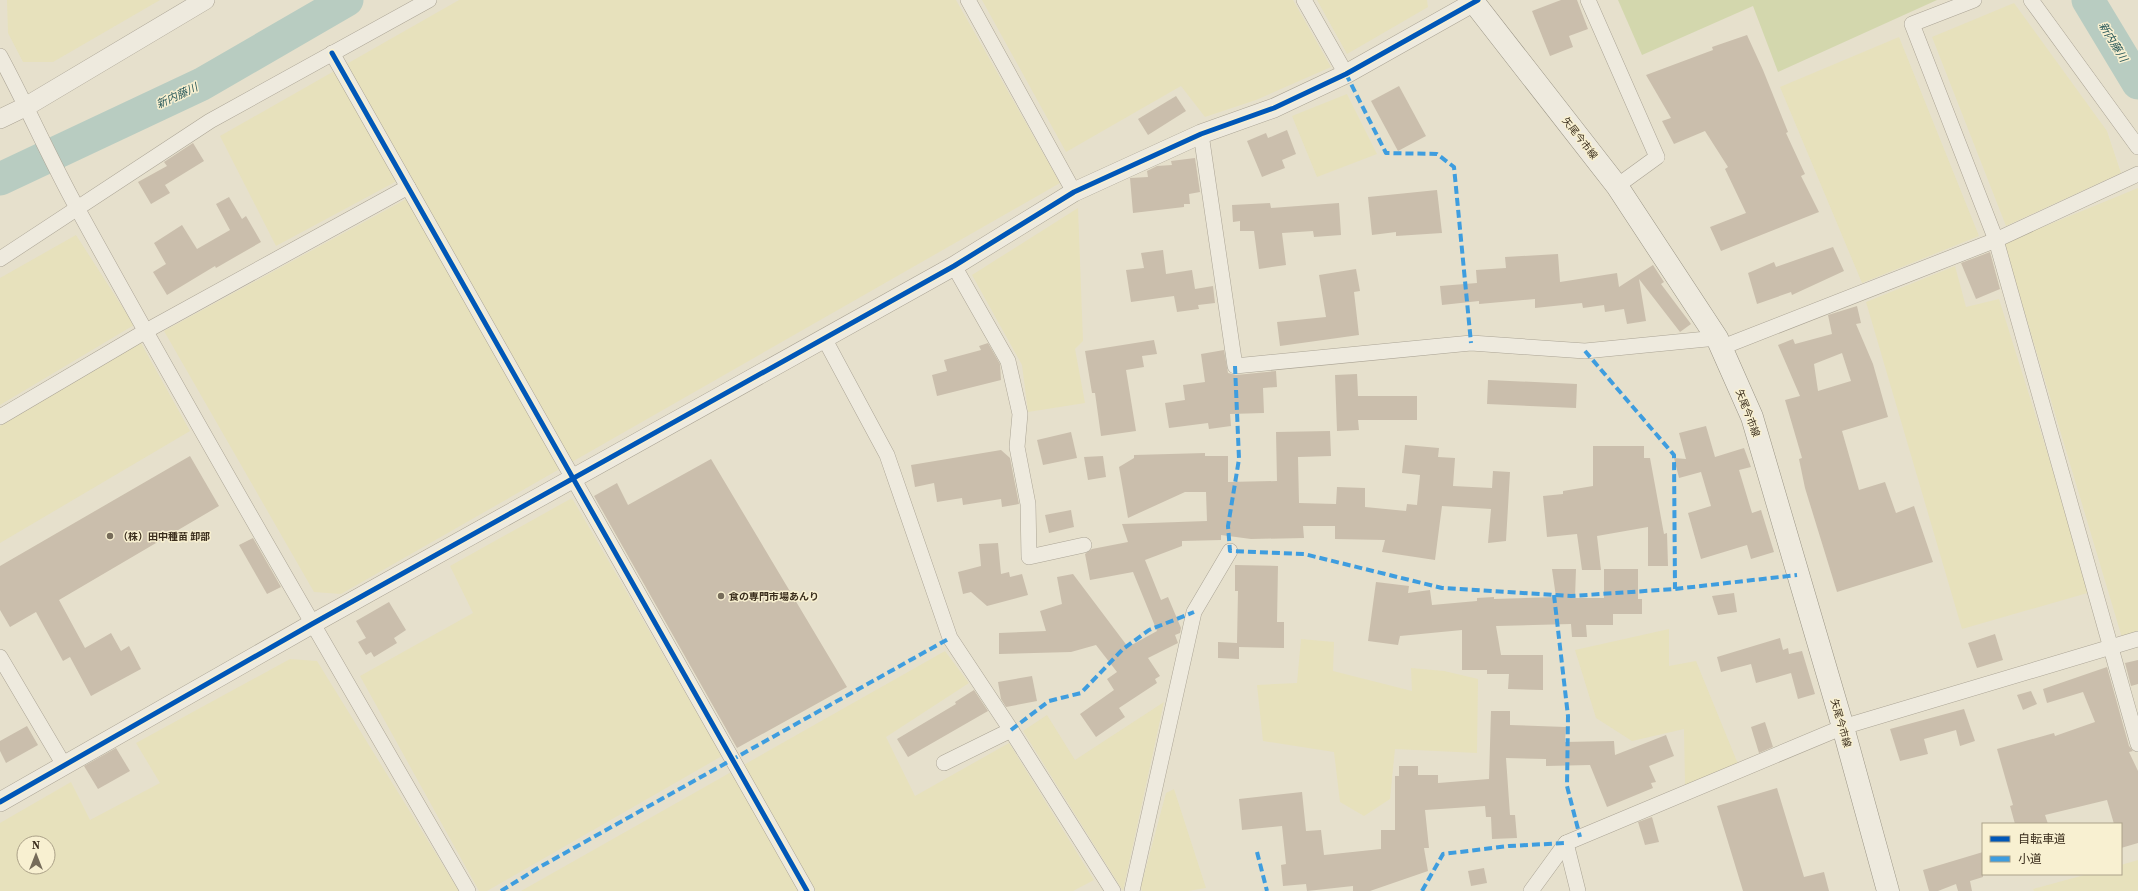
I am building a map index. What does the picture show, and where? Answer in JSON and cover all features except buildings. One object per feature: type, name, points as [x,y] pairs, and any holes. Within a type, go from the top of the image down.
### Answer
[{"type":"main road","name":"矢尾今市線","points":[[1475,1],[1617,186],[1718,343],[1752,417],[1843,726],[1888,891]]},
{"type":"street","points":[[0,119],[27,106],[205,0]]},
{"type":"street","points":[[0,259],[74,202],[210,121],[429,0]]},
{"type":"street","points":[[968,0],[1074,192]]},
{"type":"street","points":[[1304,0],[1346,74]]},
{"type":"street","points":[[1588,0],[1657,157],[1617,186]]},
{"type":"street","points":[[1974,0],[1912,24],[1996,240],[2138,744]]},
{"type":"street","points":[[2030,0],[2138,147]]},
{"type":"street","points":[[0,802],[312,624],[954,266],[1074,192],[1201,134],[1274,108],[1346,74],[1475,1]]},
{"type":"street","points":[[332,54],[807,891]]},
{"type":"street","points":[[0,56],[27,106],[34,125],[74,202],[146,331],[312,624],[468,891]]},
{"type":"street","points":[[1201,134],[1235,366],[1363,352],[1471,343],[1585,350],[1718,343],[1996,240],[2138,174]]},
{"type":"street","points":[[0,417],[146,331],[408,187]]},
{"type":"street","points":[[954,266],[1008,361],[1020,414],[1017,447],[1028,504],[1029,557],[1084,545]]},
{"type":"street","points":[[824,338],[887,456],[950,638],[1011,730],[1113,891]]},
{"type":"street","points":[[1132,891],[1194,612],[1230,551]]},
{"type":"street","points":[[1531,891],[1566,843],[1843,726],[2138,639]]},
{"type":"street","points":[[0,657],[64,765]]},
{"type":"street","points":[[944,763],[1011,730]]},
{"type":"street","points":[[1566,843],[1578,891]]},
{"type":"shaded area","points":[[7,0],[160,0],[53,62],[23,62],[8,33]]},
{"type":"shaded area","points":[[459,0],[956,0],[1060,183],[341,594],[314,592],[164,331],[419,192],[410,174],[276,246],[220,136]]},
{"type":"shaded area","points":[[982,0],[1293,0],[1331,67],[1256,100],[1205,117],[1181,86],[1066,152]]},
{"type":"shaded area","points":[[1317,0],[1427,0],[1428,7],[1347,54]]},
{"type":"shaded area","points":[[2014,3],[2107,131],[2121,173],[2006,226],[1932,37]]},
{"type":"shaded area","points":[[1899,37],[1979,236],[1862,283],[1780,87]]},
{"type":"shaded area","points":[[1347,94],[1377,154],[1317,177],[1292,116]]},
{"type":"shaded area","points":[[2138,188],[2138,636],[2123,641],[2004,243]]},
{"type":"shaded area","points":[[1078,208],[1083,341],[1075,349],[1085,403],[1028,412],[1022,365],[972,275]]},
{"type":"shaded area","points":[[76,235],[134,325],[0,405],[0,278]]},
{"type":"shaded area","points":[[1955,266],[1966,307],[1999,299],[2091,592],[1962,629],[1866,302]]},
{"type":"shaded area","points":[[141,343],[190,431],[0,543],[0,426]]},
{"type":"shaded area","points":[[572,498],[722,756],[487,891],[479,891],[360,676],[473,613],[450,566]]},
{"type":"shaded area","points":[[1669,629],[1669,666],[1696,661],[1738,764],[1685,785],[1684,729],[1632,741],[1596,718],[1575,650]]},
{"type":"shaded area","points":[[1301,639],[1334,642],[1333,671],[1412,691],[1411,668],[1444,671],[1478,679],[1477,753],[1395,749],[1390,799],[1364,816],[1340,802],[1334,752],[1263,741],[1257,685],[1297,683]]},
{"type":"shaded area","points":[[945,651],[969,683],[886,737],[915,796],[1009,743],[1094,880],[1073,891],[521,891]]},
{"type":"shaded area","points":[[290,659],[317,661],[459,891],[0,891],[0,823],[71,782],[90,820],[160,783],[136,743]]},
{"type":"shaded area","points":[[1164,702],[1123,891],[1023,731],[1047,715],[1075,760]]},
{"type":"shaded area","points":[[1174,789],[1206,888],[1188,891],[1142,891],[1141,886],[1166,793]]},
{"type":"shaded area","points":[[2138,860],[2138,891],[2034,891],[2033,889],[2084,875],[2122,875],[2122,865]]},
{"type":"green space","points":[[1618,0],[1937,0],[1778,72],[1753,6],[1642,55]]},
{"type":"waterway","name":"新内藤川","points":[[0,179],[202,84],[347,0]]},
{"type":"waterway","name":"新内藤川","points":[[2088,0],[2138,83]]},
{"type":"marked path","points":[[1346,74],[1386,153],[1437,154],[1454,167],[1471,343]]},
{"type":"marked path","points":[[1585,351],[1674,455],[1675,589]]},
{"type":"marked path","points":[[1235,366],[1239,459],[1228,526],[1230,551],[1304,554],[1442,588],[1571,596],[1675,589],[1797,575]]},
{"type":"marked path","points":[[1554,595],[1568,716],[1567,786],[1580,837]]},
{"type":"marked path","points":[[1011,730],[1049,701],[1081,693],[1123,649],[1149,630],[1194,612]]},
{"type":"marked path","points":[[501,891],[538,868],[950,638]]},
{"type":"marked path","points":[[1422,891],[1443,854],[1509,846],[1566,843]]},
{"type":"marked path","points":[[1257,852],[1267,891]]},
{"type":"cycle path","points":[[0,802],[312,624],[954,266],[1074,192],[1201,134],[1274,108],[1346,74],[1478,0]]},
{"type":"cycle path","points":[[332,53],[807,891]]},
{"type":"place","name":"（株）田中種苗 卸部","points":[[110,536]]},
{"type":"place","name":"食の専門市場あんり","points":[[721,596]]}]
